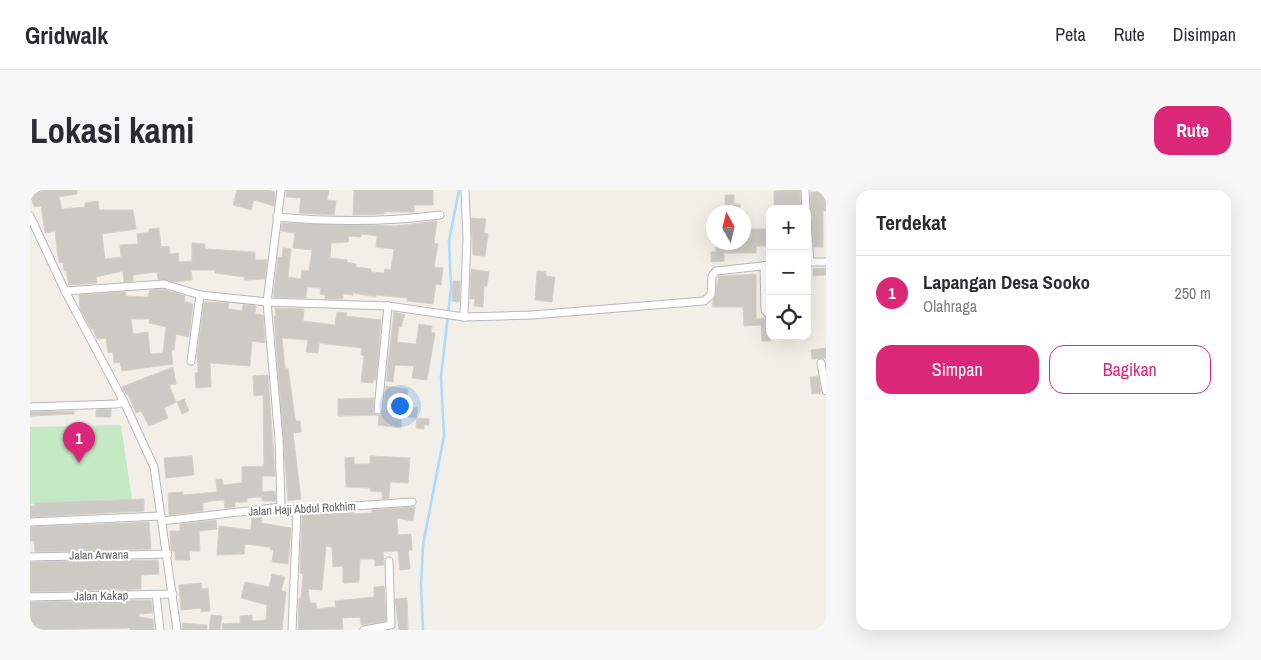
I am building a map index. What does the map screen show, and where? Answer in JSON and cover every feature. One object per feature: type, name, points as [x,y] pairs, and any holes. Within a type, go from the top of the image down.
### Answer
[{"type":"street","points":[[281,190],[267,302],[279,439],[281,507]]},
{"type":"street","points":[[464,190],[467,238],[464,317]]},
{"type":"street","points":[[805,190],[806,205]]},
{"type":"street","points":[[277,218],[337,220],[440,215]]},
{"type":"street","points":[[30,216],[65,291],[124,402],[154,467],[168,554],[176,630]]},
{"type":"street","points":[[811,262],[826,262]]},
{"type":"street","points":[[65,291],[164,284],[200,296],[267,302],[388,306],[464,317],[532,315],[704,301],[711,295],[712,276],[716,271],[766,266]]},
{"type":"street","points":[[766,288],[766,311]]},
{"type":"street","points":[[191,360],[200,296]]},
{"type":"street","points":[[378,410],[388,306]]},
{"type":"street","points":[[821,363],[826,391]]},
{"type":"street","points":[[30,407],[116,404],[124,402]]},
{"type":"street","name":"Jalan Haji Abdul Rokhim","points":[[30,522],[162,519],[281,507],[297,510],[412,502]]},
{"type":"street","points":[[292,630],[297,510]]},
{"type":"street","name":"Jalan Arwana","points":[[30,556],[168,554]]},
{"type":"street","points":[[364,630],[391,625],[388,561]]},
{"type":"street","name":"Jalan Kakap","points":[[30,597],[172,594]]},
{"type":"street","points":[[156,595],[160,630]]},
{"type":"green space","points":[[121,425],[132,500],[30,504],[30,427]]},
{"type":"building","points":[[30,190],[77,190],[77,194],[59,197],[62,209],[85,207],[85,203],[98,201],[99,210],[133,210],[136,229],[102,234],[105,259],[121,257],[120,245],[138,244],[137,234],[149,232],[149,229],[159,228],[161,247],[169,246],[170,254],[178,253],[179,262],[192,261],[192,243],[205,244],[205,249],[255,252],[255,260],[267,260],[265,279],[244,280],[245,277],[215,273],[215,270],[191,270],[192,280],[175,282],[158,279],[157,272],[133,275],[133,281],[124,282],[123,271],[96,277],[97,283],[69,285],[63,262],[60,263],[58,258],[55,231],[45,233],[41,206],[34,207],[32,199],[30,199]]},
{"type":"building","points":[[237,190],[267,190],[275,192],[274,206],[254,200],[251,210],[233,205]]},
{"type":"building","points":[[286,190],[329,190],[327,200],[336,201],[334,215],[299,213],[301,198],[286,197]]},
{"type":"building","points":[[354,190],[433,190],[433,205],[414,205],[414,212],[353,215]]},
{"type":"building","points":[[800,190],[801,205],[774,205],[774,191]]},
{"type":"building","points":[[810,192],[826,192],[826,211],[823,211],[823,247],[814,247]]},
{"type":"building","points":[[725,195],[734,195],[734,204],[740,204],[740,205],[725,205]]},
{"type":"building","points":[[471,218],[486,219],[484,233],[488,234],[485,256],[473,255]]},
{"type":"building","points":[[437,221],[434,243],[438,244],[434,267],[443,268],[441,285],[436,284],[433,304],[407,301],[407,298],[376,295],[376,297],[353,293],[353,295],[343,294],[343,299],[325,299],[325,295],[320,294],[321,288],[307,287],[306,298],[273,297],[278,257],[282,257],[283,248],[291,249],[288,277],[301,279],[302,270],[309,271],[312,250],[293,248],[295,233],[281,231],[282,223],[396,226]],"holes":[[[362,234],[377,236],[376,247],[394,249],[391,270],[385,269],[384,273],[371,272],[371,269],[356,267],[356,264],[347,262],[347,260],[330,258],[331,243],[348,242],[349,236],[361,237]]]},
{"type":"building","points":[[751,229],[766,229],[766,246],[756,246],[756,253],[724,253],[724,261],[711,262],[711,252],[716,252],[716,250],[751,250]]},
{"type":"building","points":[[826,268],[826,275],[813,276],[813,269]]},
{"type":"building","points":[[471,269],[489,272],[487,286],[484,286],[483,307],[474,306],[475,299],[470,299]]},
{"type":"building","points":[[537,271],[546,272],[546,276],[555,277],[552,302],[535,300]]},
{"type":"building","points":[[756,274],[756,319],[766,319],[766,340],[770,341],[762,341],[761,325],[744,326],[743,307],[712,307],[719,276]]},
{"type":"building","points":[[453,281],[460,281],[459,302],[452,301]]},
{"type":"building","points":[[163,289],[185,296],[184,301],[193,304],[189,337],[176,334],[174,350],[171,350],[173,364],[122,371],[120,362],[114,363],[113,352],[108,353],[106,338],[97,339],[93,329],[91,329],[80,309],[79,295],[125,292],[126,296],[148,297],[150,290]],"holes":[[[131,319],[150,319],[149,323],[166,327],[163,353],[150,354],[148,332],[133,334]]]},
{"type":"building","points":[[204,302],[229,303],[228,309],[242,311],[243,305],[256,306],[255,314],[263,315],[265,343],[252,341],[250,366],[210,363],[211,387],[196,388],[195,373],[198,372],[197,355]]},
{"type":"building","points":[[275,308],[304,309],[303,321],[335,325],[337,312],[347,313],[346,316],[381,320],[376,380],[373,380],[373,383],[361,382],[364,356],[361,355],[362,348],[319,343],[318,353],[306,352],[308,340],[282,338],[285,369],[288,368],[295,418],[296,421],[300,421],[301,432],[293,433],[301,499],[288,501],[274,316],[276,316]]},
{"type":"building","points":[[394,312],[405,315],[401,327],[399,326],[397,342],[416,344],[419,324],[432,326],[431,332],[435,333],[427,380],[412,378],[414,366],[395,365],[393,382],[386,381]]},
{"type":"building","points":[[826,348],[826,358],[812,359],[811,350]]},
{"type":"building","points":[[173,367],[176,384],[169,385],[176,402],[164,408],[168,418],[149,426],[141,411],[136,413],[128,394],[126,395],[122,387]]},
{"type":"building","points":[[268,375],[275,476],[262,476],[262,492],[275,491],[276,501],[262,501],[262,497],[247,498],[247,502],[235,502],[235,507],[225,508],[224,500],[211,501],[203,503],[203,511],[169,515],[168,493],[183,492],[183,495],[217,492],[216,479],[222,479],[223,485],[242,483],[242,467],[264,466],[263,395],[254,396],[253,376]]},
{"type":"building","points":[[818,376],[821,393],[812,394],[810,377]]},
{"type":"building","points":[[386,386],[408,389],[407,400],[410,400],[409,407],[418,408],[416,418],[402,416],[401,428],[378,425],[379,415],[383,411]]},
{"type":"building","points":[[374,398],[373,412],[379,415],[338,416],[338,399]]},
{"type":"building","points":[[184,399],[189,411],[182,414],[177,402]]},
{"type":"building","points":[[111,409],[111,417],[96,417],[96,410]]},
{"type":"building","points":[[74,411],[74,414],[30,416],[30,412]]},
{"type":"building","points":[[417,418],[429,419],[429,425],[424,425],[424,429],[416,428]]},
{"type":"building","points":[[192,456],[194,475],[166,478],[164,458]]},
{"type":"building","points":[[370,456],[410,458],[408,483],[390,482],[389,498],[382,499],[382,492],[370,491],[371,488],[346,487],[345,458],[354,457],[354,464],[370,464]]},
{"type":"building","points":[[144,499],[144,511],[30,517],[30,506],[35,506],[35,503]]},
{"type":"building","points":[[415,507],[413,521],[397,518],[398,535],[411,534],[412,550],[408,550],[410,569],[400,570],[398,551],[383,552],[384,565],[375,566],[375,559],[360,559],[359,582],[343,583],[343,566],[333,567],[332,547],[326,546],[322,590],[308,589],[310,603],[316,603],[317,609],[336,607],[335,601],[374,597],[374,587],[384,586],[386,621],[361,625],[360,617],[342,618],[343,629],[298,630],[299,598],[301,598],[303,574],[300,573],[302,515],[354,511],[354,514],[372,513],[372,510]]},
{"type":"building","points":[[262,515],[261,523],[291,528],[288,564],[272,562],[274,550],[270,549],[270,547],[245,544],[244,554],[217,555],[219,526],[251,530],[252,516]]},
{"type":"building","points":[[216,520],[217,529],[199,531],[200,551],[189,551],[190,560],[175,560],[175,552],[171,550],[170,531],[180,531],[180,524]]},
{"type":"building","points":[[149,522],[151,549],[35,552],[34,541],[30,541],[30,527]]},
{"type":"building","points":[[158,560],[159,574],[141,575],[141,589],[30,592],[30,562]]},
{"type":"building","points":[[272,574],[285,577],[281,590],[286,592],[282,630],[222,630],[222,624],[240,623],[240,616],[252,615],[252,621],[266,620],[267,605],[241,598],[245,582],[269,587]]},
{"type":"building","points":[[201,583],[202,589],[208,588],[210,611],[201,612],[201,608],[181,610],[179,585]]},
{"type":"building","points":[[407,598],[408,630],[399,630],[395,599]]},
{"type":"building","points":[[151,600],[153,613],[139,614],[139,617],[153,619],[154,630],[130,630],[130,628],[30,630],[30,602]]},
{"type":"building","points":[[211,615],[222,616],[220,630],[209,630]]},
{"type":"building","points":[[183,623],[207,625],[207,630],[182,630]]},
{"type":"waterway","points":[[423,630],[421,586],[423,545],[444,436],[441,376],[451,288],[449,241],[459,190]]},
{"type":"place","name":"Lapangan Desa Sooko","points":[[79,463]]}]
